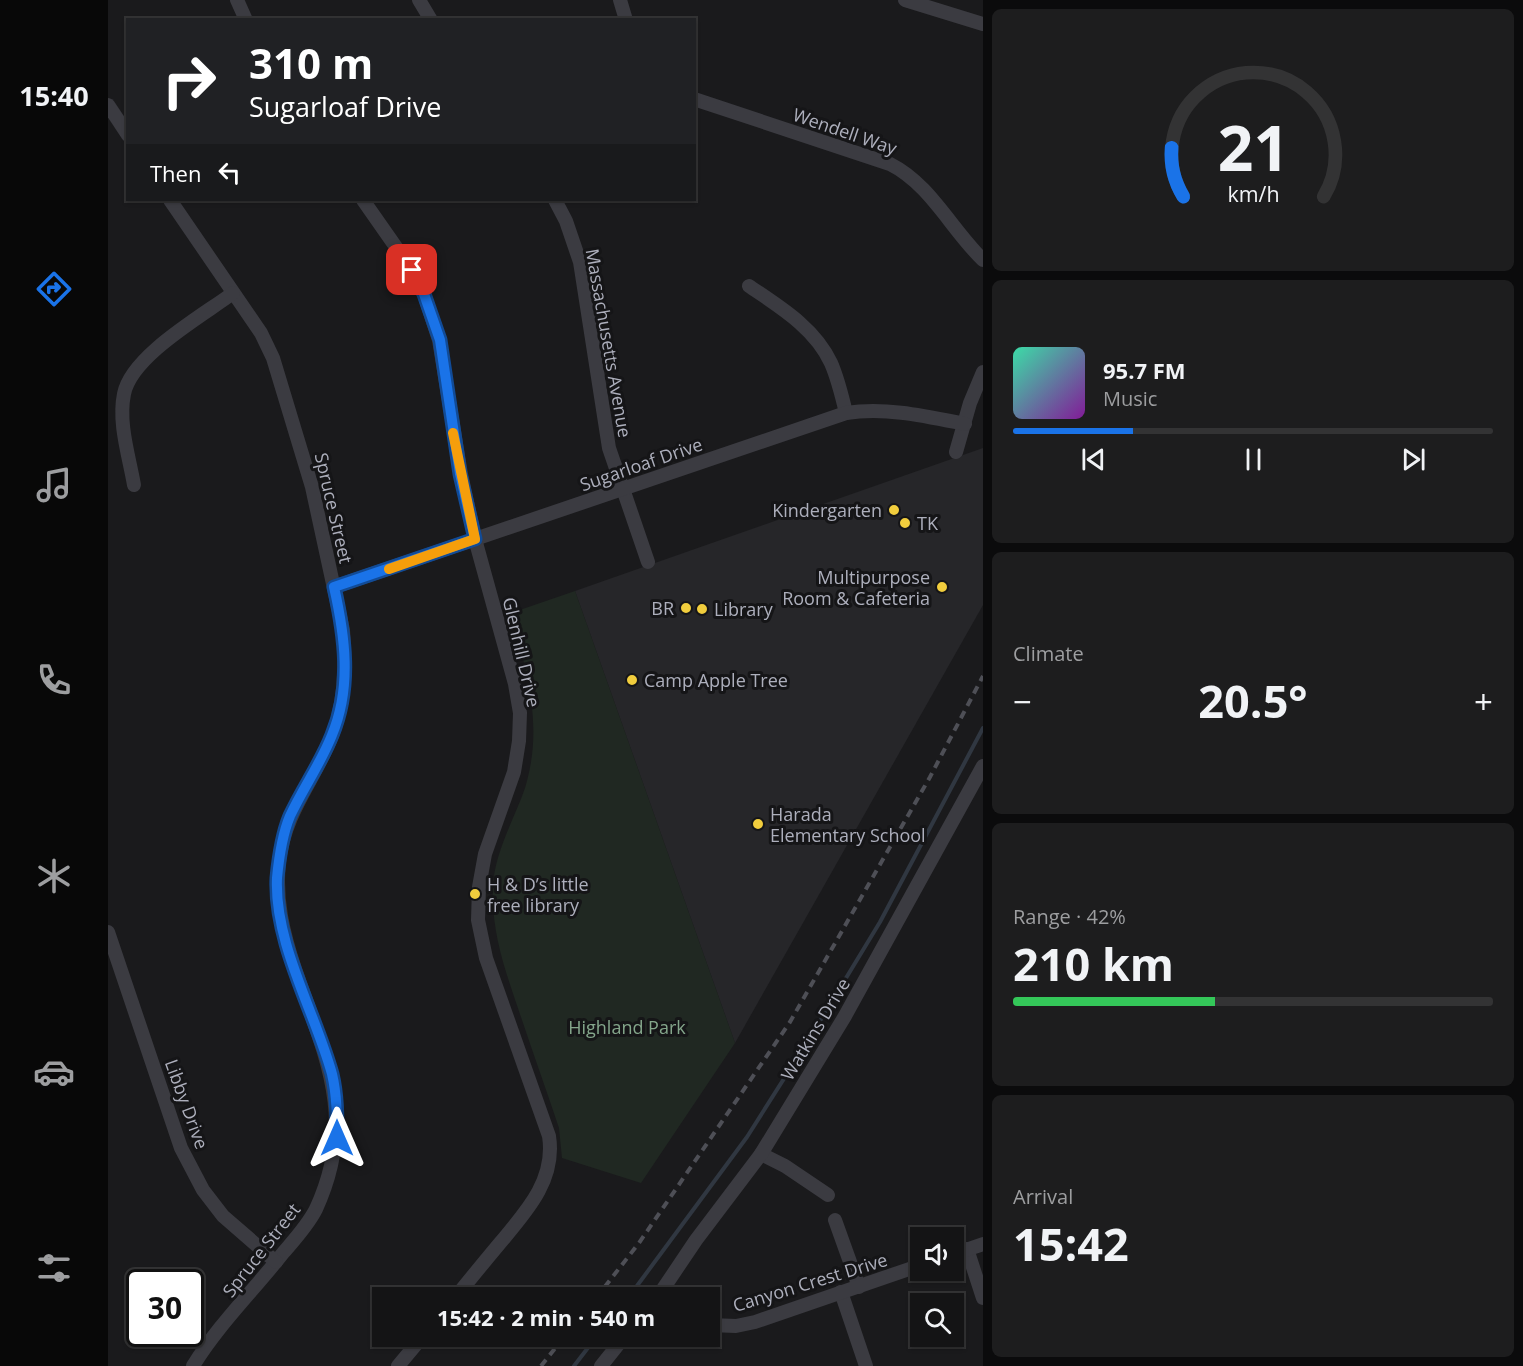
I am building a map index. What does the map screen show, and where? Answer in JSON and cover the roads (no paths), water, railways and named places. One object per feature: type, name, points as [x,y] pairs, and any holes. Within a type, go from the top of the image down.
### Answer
[{"type":"street","points":[[237,0],[245,18]]},
{"type":"street","points":[[419,0],[430,18]]},
{"type":"street","points":[[620,0],[625,18]]},
{"type":"street","points":[[906,0],[983,24]]},
{"type":"street","name":"Wendell Way","points":[[696,100],[905,171],[983,260]]},
{"type":"street","points":[[108,105],[126,132]]},
{"type":"street","name":"Spruce Street","points":[[171,201],[261,333],[280,377],[312,487],[343,630],[345,654],[339,715],[326,749],[288,823],[282,841],[277,879],[282,925],[332,1074],[337,1109],[337,1138],[330,1173],[314,1212],[193,1366]]},
{"type":"street","name":"Glenhill Drive","points":[[364,201],[412,270],[424,294],[440,340],[460,474],[475,539],[515,684],[520,713],[519,741],[514,772],[485,854],[479,887],[478,920],[486,958],[549,1137],[551,1152],[547,1172],[538,1194],[464,1287]]},
{"type":"street","name":"Massachusetts Avenue","points":[[556,201],[566,220],[580,262],[609,448],[648,562]]},
{"type":"street","points":[[749,286],[784,310],[820,344],[838,380],[846,412]]},
{"type":"street","points":[[134,485],[123,420],[124,395],[128,382],[148,356],[233,294]]},
{"type":"street","points":[[956,452],[973,396],[983,372]]},
{"type":"street","name":"Sugarloaf Drive","points":[[334,587],[846,412],[864,410],[900,412],[965,424]]},
{"type":"street","name":"Watkins Drive","points":[[664,1287],[696,1240],[761,1154],[845,1016],[983,766]]},
{"type":"street","name":"Libby Drive","points":[[108,932],[181,1148],[195,1175],[223,1216],[276,1262]]},
{"type":"street","points":[[761,1154],[785,1166],[828,1195]]},
{"type":"street","points":[[835,1220],[859,1287]]},
{"type":"street","points":[[964,1251],[983,1244]]},
{"type":"street","points":[[964,1258],[983,1298]]},
{"type":"street","name":"Canyon Crest Drive","points":[[720,1325],[736,1326],[755,1322],[910,1269]]},
{"type":"street","points":[[841,1292],[866,1366]]},
{"type":"street","points":[[398,1366],[414,1347]]},
{"type":"street","points":[[601,1366],[616,1347]]},
{"type":"waterway","points":[[636,1287],[747,1137],[806,1044],[880,922],[983,728]]},
{"type":"waterway","points":[[574,1366],[589,1347]]},
{"type":"railway","points":[[605,1287],[639,1243],[790,1022],[930,777],[983,676]]},
{"type":"railway","points":[[541,1366],[556,1347]]},
{"type":"place","name":"Kindergarten","points":[[894,510]]},
{"type":"place","name":"TK","points":[[905,523]]},
{"type":"place","name":"Multipurpose Room & Cafeteria","points":[[942,587]]},
{"type":"place","name":"BR","points":[[686,608]]},
{"type":"place","name":"Library","points":[[702,609]]},
{"type":"place","name":"Camp Apple Tree","points":[[632,680]]},
{"type":"place","name":"Harada Elementary School","points":[[758,824]]},
{"type":"place","name":"H & D’s little free library","points":[[475,894]]},
{"type":"park label","name":"Highland Park","points":[[627,1027]]}]
